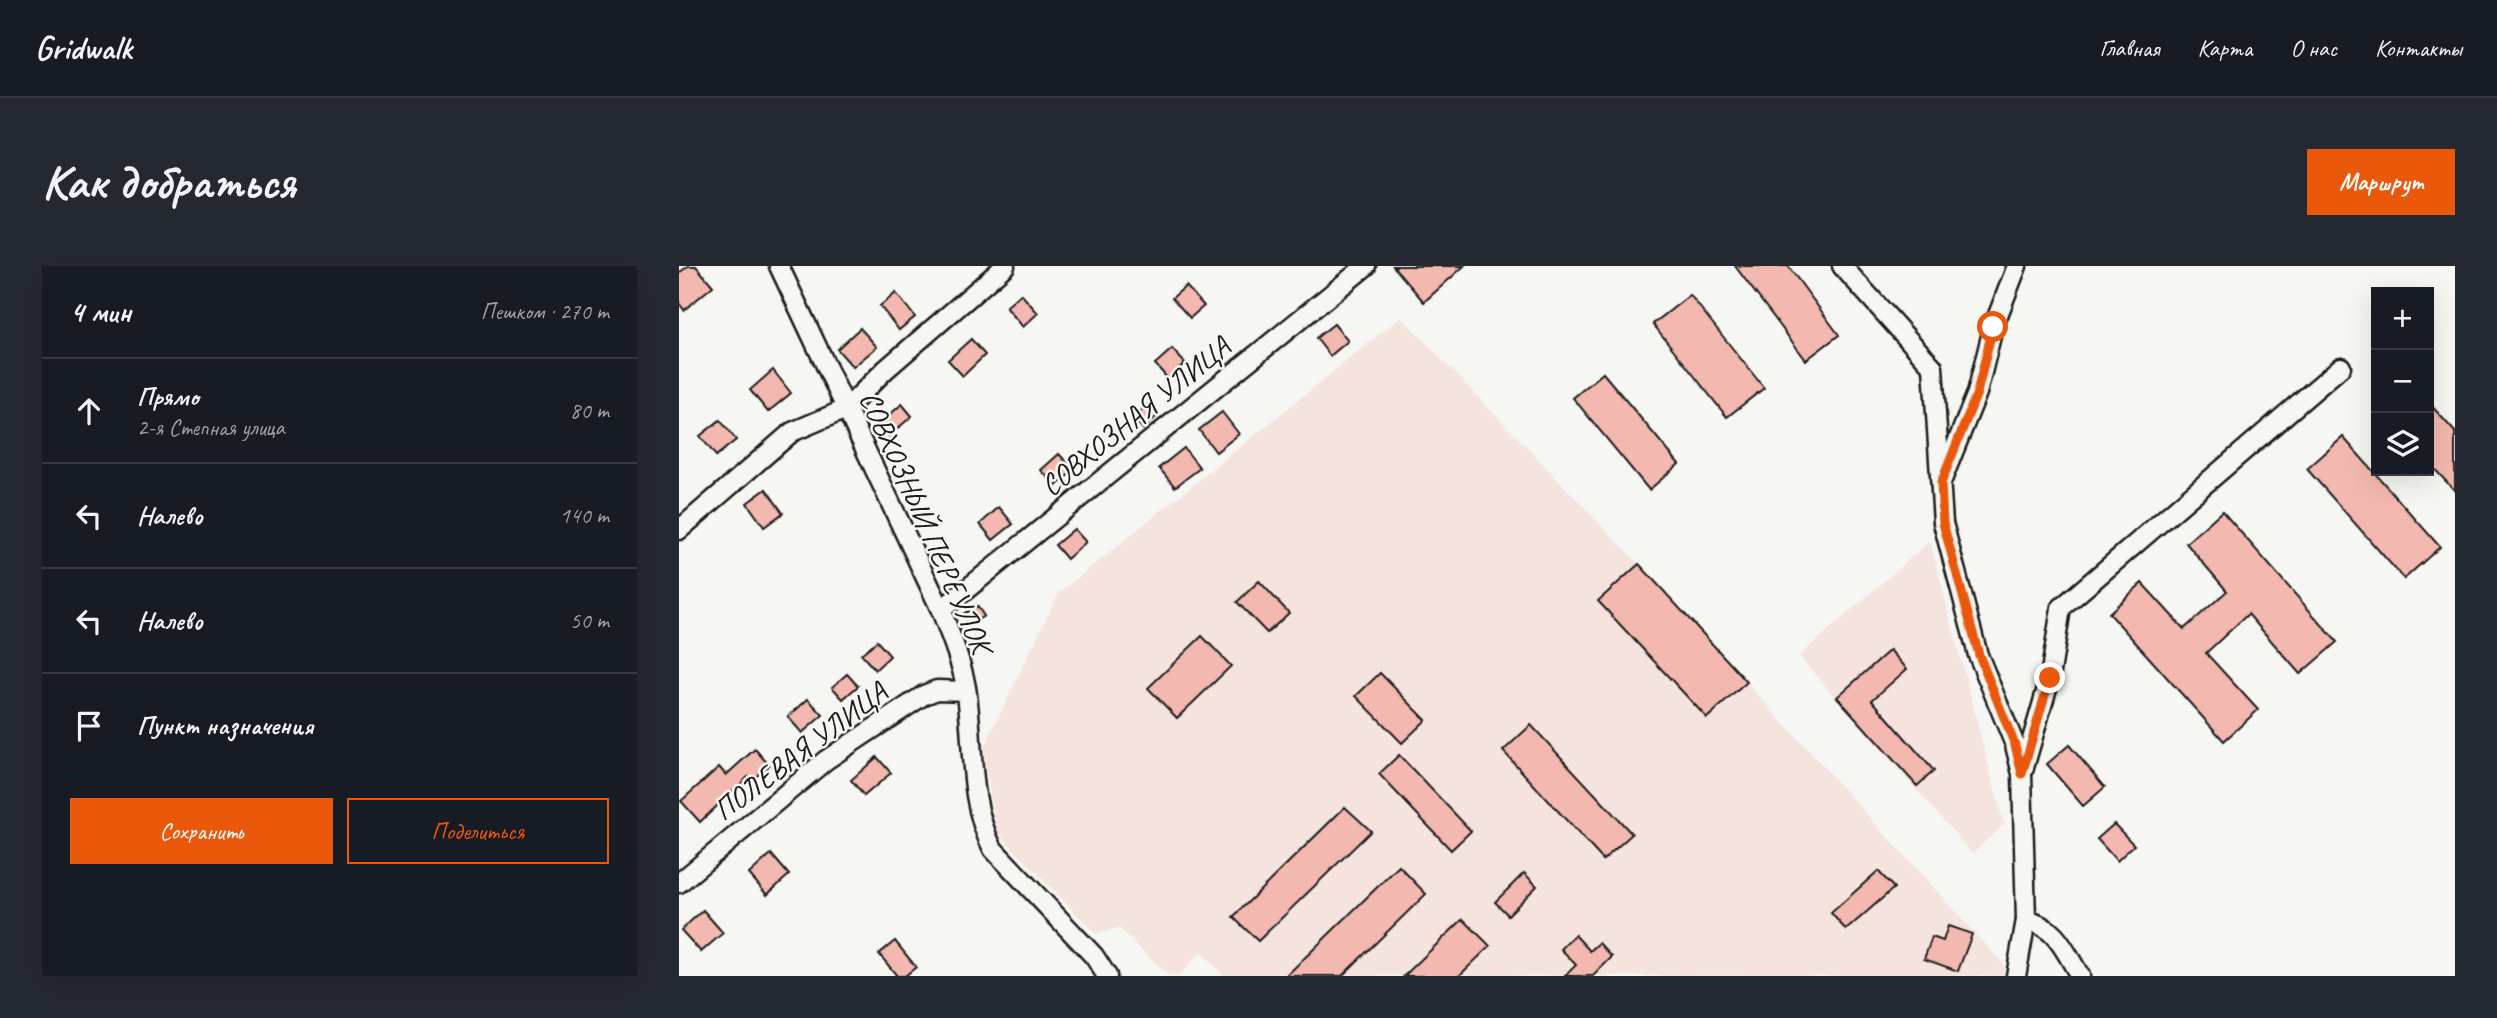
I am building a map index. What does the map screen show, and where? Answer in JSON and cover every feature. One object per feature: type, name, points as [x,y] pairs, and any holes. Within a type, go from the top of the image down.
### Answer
[{"type":"street","name":"СОВХОЗНЫЙ ПЕРЕУЛОК","points":[[779,266],[941,610],[967,691],[977,806],[984,832],[993,849],[1094,956],[1107,976]]},
{"type":"street","points":[[679,530],[792,432],[846,409],[885,370],[1005,266]]},
{"type":"street","name":"СОВХОЗНАЯ УЛИЦА","points":[[941,610],[1366,266]]},
{"type":"street","points":[[1842,266],[1933,366],[1943,523],[1979,655],[2015,745],[2022,774],[2026,920],[2016,976]]},
{"type":"street","points":[[1941,483],[1977,393],[1993,327],[2017,266]]},
{"type":"street","points":[[2022,774],[2050,678],[2061,608],[2341,367]]},
{"type":"street","name":"ПОЛЕВАЯ УЛИЦА","points":[[679,883],[826,760],[924,695],[937,690],[967,691]]},
{"type":"street","points":[[2026,920],[2044,924],[2053,932],[2080,976]]},
{"type":"shaded area","points":[[1401,317],[1639,564],[2003,964],[2005,976],[1224,976],[1201,952],[1179,976],[1169,976],[1119,928],[1096,934],[996,831],[983,749],[1058,594]]},
{"type":"shaded area","points":[[1930,541],[2004,825],[1972,853],[1799,656]]},
{"type":"building","points":[[688,266],[696,266],[713,286],[684,310],[679,303],[679,273]]},
{"type":"building","points":[[1393,266],[1464,266],[1424,302]]},
{"type":"building","points":[[1735,266],[1788,266],[1839,335],[1806,360]]},
{"type":"building","points":[[1186,286],[1204,306],[1190,318],[1172,298]]},
{"type":"building","points":[[896,293],[915,317],[899,330],[880,306]]},
{"type":"building","points":[[1021,294],[1038,313],[1023,327],[1006,307]]},
{"type":"building","points":[[1690,295],[1764,388],[1727,417],[1653,324]]},
{"type":"building","points":[[1334,324],[1348,341],[1330,356],[1316,338]]},
{"type":"building","points":[[860,328],[877,347],[853,367],[837,349]]},
{"type":"building","points":[[971,339],[985,355],[963,376],[948,360]]},
{"type":"building","points":[[1172,349],[1185,363],[1168,379],[1155,364]]},
{"type":"building","points":[[773,370],[791,393],[768,412],[750,390]]},
{"type":"building","points":[[1603,373],[1679,464],[1649,490],[1573,398]]},
{"type":"building","points":[[902,404],[912,416],[889,436],[879,424]]},
{"type":"building","points":[[1149,404],[1158,415],[1143,429],[1133,418]]},
{"type":"building","points":[[2434,409],[2455,432],[2455,491],[2434,468]]},
{"type":"building","points":[[1222,412],[1239,434],[1216,452],[1199,430]]},
{"type":"building","points":[[720,420],[736,440],[716,456],[700,436]]},
{"type":"building","points":[[2343,437],[2371,469],[2371,476],[2377,476],[2440,547],[2404,579],[2307,469]]},
{"type":"building","points":[[1184,448],[1200,468],[1175,487],[1159,468]]},
{"type":"building","points":[[1059,454],[1074,470],[1056,486],[1041,470]]},
{"type":"building","points":[[766,489],[783,513],[764,527],[747,503]]},
{"type":"building","points":[[999,507],[1013,524],[993,540],[980,524]]},
{"type":"building","points":[[2222,511],[2337,642],[2300,674],[2248,614],[2206,653],[2258,710],[2224,741],[2109,613],[2142,583],[2184,629],[2227,591],[2186,543]]},
{"type":"building","points":[[1074,529],[1086,542],[1067,559],[1055,545]]},
{"type":"building","points":[[1639,564],[1747,682],[1707,718],[1598,601]]},
{"type":"building","points":[[1259,581],[1289,613],[1267,633],[1237,602]]},
{"type":"building","points":[[977,606],[984,616],[969,625],[963,614]]},
{"type":"building","points":[[1202,636],[1231,666],[1177,718],[1148,688]]},
{"type":"building","points":[[877,641],[890,656],[875,670],[861,654]]},
{"type":"building","points":[[1890,650],[1907,669],[1872,700],[1934,771],[1917,786],[1837,697]]},
{"type":"building","points":[[1380,673],[1426,720],[1402,743],[1356,696]]},
{"type":"building","points":[[847,674],[858,686],[843,699],[832,687]]},
{"type":"building","points":[[808,699],[823,715],[802,733],[788,717]]},
{"type":"building","points":[[1531,725],[1632,834],[1603,860],[1503,751]]},
{"type":"building","points":[[2069,745],[2105,787],[2083,806],[2047,764]]},
{"type":"building","points":[[755,749],[769,765],[751,781],[748,777],[700,822],[681,801],[719,767],[726,775]]},
{"type":"building","points":[[1399,755],[1471,831],[1451,850],[1379,774]]},
{"type":"building","points":[[877,757],[891,773],[864,796],[851,780]]},
{"type":"building","points":[[1345,807],[1371,831],[1258,941],[1233,917]]},
{"type":"building","points":[[2114,824],[2134,845],[2117,861],[2097,839]]},
{"type":"building","points":[[771,854],[789,875],[767,895],[749,874]]},
{"type":"building","points":[[1399,866],[1426,894],[1342,976],[1286,976]]},
{"type":"building","points":[[1878,871],[1894,888],[1846,930],[1831,913]]},
{"type":"building","points":[[1524,873],[1537,886],[1508,915],[1495,902]]},
{"type":"building","points":[[703,910],[723,933],[701,952],[681,930]]},
{"type":"building","points":[[1463,919],[1490,946],[1459,976],[1404,976]]},
{"type":"building","points":[[1948,926],[1972,934],[1958,971],[1924,959],[1932,937],[1943,941]]},
{"type":"building","points":[[1575,935],[1590,951],[1599,943],[1612,957],[1593,976],[1565,976],[1576,965],[1561,949]]},
{"type":"building","points":[[895,941],[916,967],[905,976],[897,976],[879,954]]},
{"type":"route","points":[[1993,327],[1977,393],[1941,483],[1943,523],[1979,655],[2015,745],[2022,774],[2050,678]]}]
